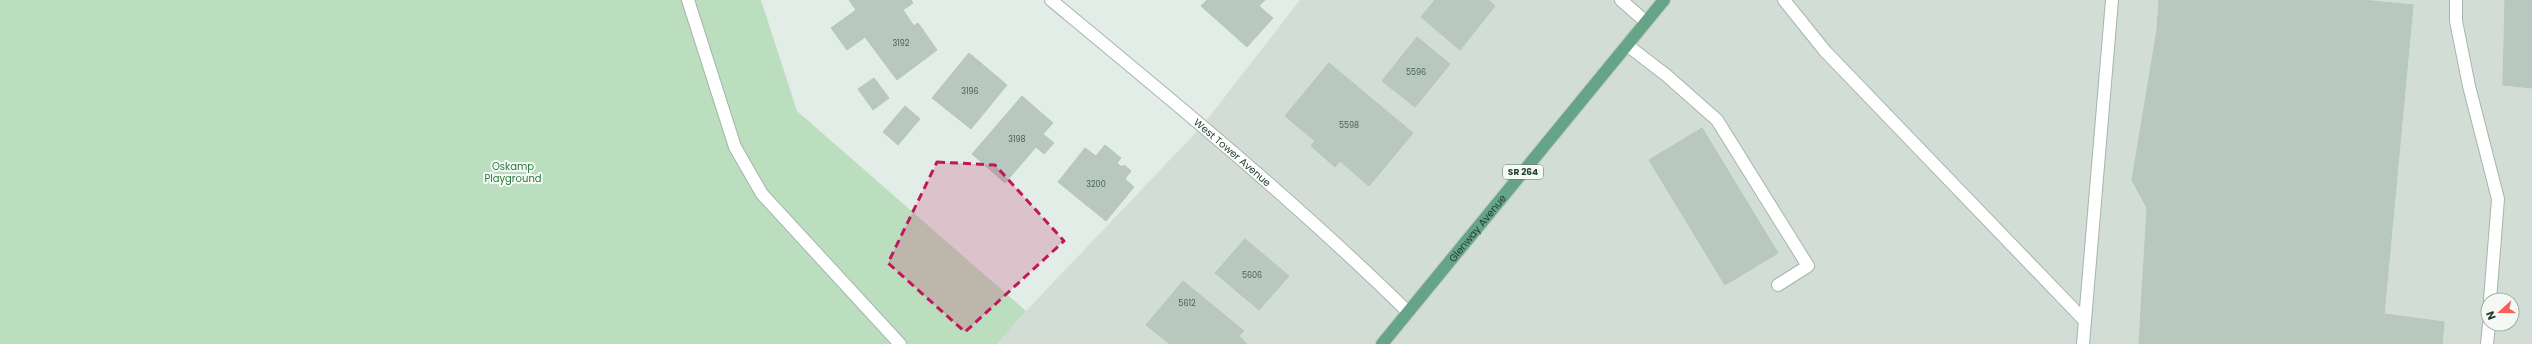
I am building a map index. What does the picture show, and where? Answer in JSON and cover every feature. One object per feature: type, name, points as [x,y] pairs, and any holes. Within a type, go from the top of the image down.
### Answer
[{"type":"main road","name":"Glenway Avenue","points":[[1382,344],[1664,0]]},
{"type":"street","points":[[688,0],[735,147],[762,194],[900,344]]},
{"type":"street","name":"West Tower Avenue","points":[[1051,0],[1203,125],[1338,243],[1408,312]]},
{"type":"street","points":[[1621,0],[1646,22]]},
{"type":"street","points":[[1784,0],[1825,51],[2085,321]]},
{"type":"street","points":[[2083,344],[2112,0]]},
{"type":"street","points":[[2456,0],[2456,21],[2469,86],[2498,199],[2491,292]]},
{"type":"street","points":[[1627,45],[1666,76],[1716,120],[1729,140],[1808,266],[1778,285]]},
{"type":"street","points":[[2487,344],[2488,332]]},
{"type":"highlighted area","points":[[937,162],[995,165],[1064,241],[965,332],[888,263]]},
{"type":"shaded area","points":[[1300,0],[2532,0],[2532,344],[997,344],[1026,311],[1203,125]]},
{"type":"green space","name":"Oskamp Playground","points":[[0,0],[761,0],[797,111],[1026,311],[997,344],[0,344]]},
{"type":"building","points":[[849,0],[911,0],[913,3],[903,10],[914,26],[918,23],[937,50],[897,80],[865,37],[847,50],[831,28],[856,10]]},
{"type":"building","points":[[1207,0],[1265,0],[1259,6],[1273,18],[1247,47],[1201,6]]},
{"type":"building","points":[[1435,0],[1488,0],[1495,6],[1460,50],[1421,17]]},
{"type":"building","points":[[2159,0],[2361,0],[2413,5],[2384,314],[2444,322],[2442,344],[2139,344],[2147,208],[2132,180],[2157,30]]},
{"type":"building","points":[[2505,0],[2532,0],[2532,88],[2503,85]]},
{"type":"building","points":[[1417,37],[1450,64],[1415,107],[1382,81]]},
{"type":"building","points":[[969,53],[1007,85],[971,129],[932,98]]},
{"type":"building","points":[[1329,63],[1413,133],[1369,186],[1340,161],[1335,167],[1311,146],[1315,141],[1285,116]]},
{"type":"building","points":[[874,78],[889,98],[873,110],[858,89]]},
{"type":"building","points":[[1022,96],[1053,123],[1043,134],[1054,143],[1044,154],[1036,147],[1005,183],[972,154]]},
{"type":"building","points":[[905,106],[920,119],[898,145],[883,132]]},
{"type":"building","points":[[1702,128],[1778,253],[1725,285],[1649,160]]},
{"type":"building","points":[[1105,145],[1121,158],[1117,163],[1122,167],[1124,165],[1131,171],[1125,179],[1134,187],[1106,221],[1058,182],[1085,148],[1096,156]]},
{"type":"building","points":[[1245,239],[1289,276],[1259,310],[1215,273]]},
{"type":"building","points":[[1183,281],[1244,331],[1239,336],[1247,344],[1170,344],[1146,325]]}]
